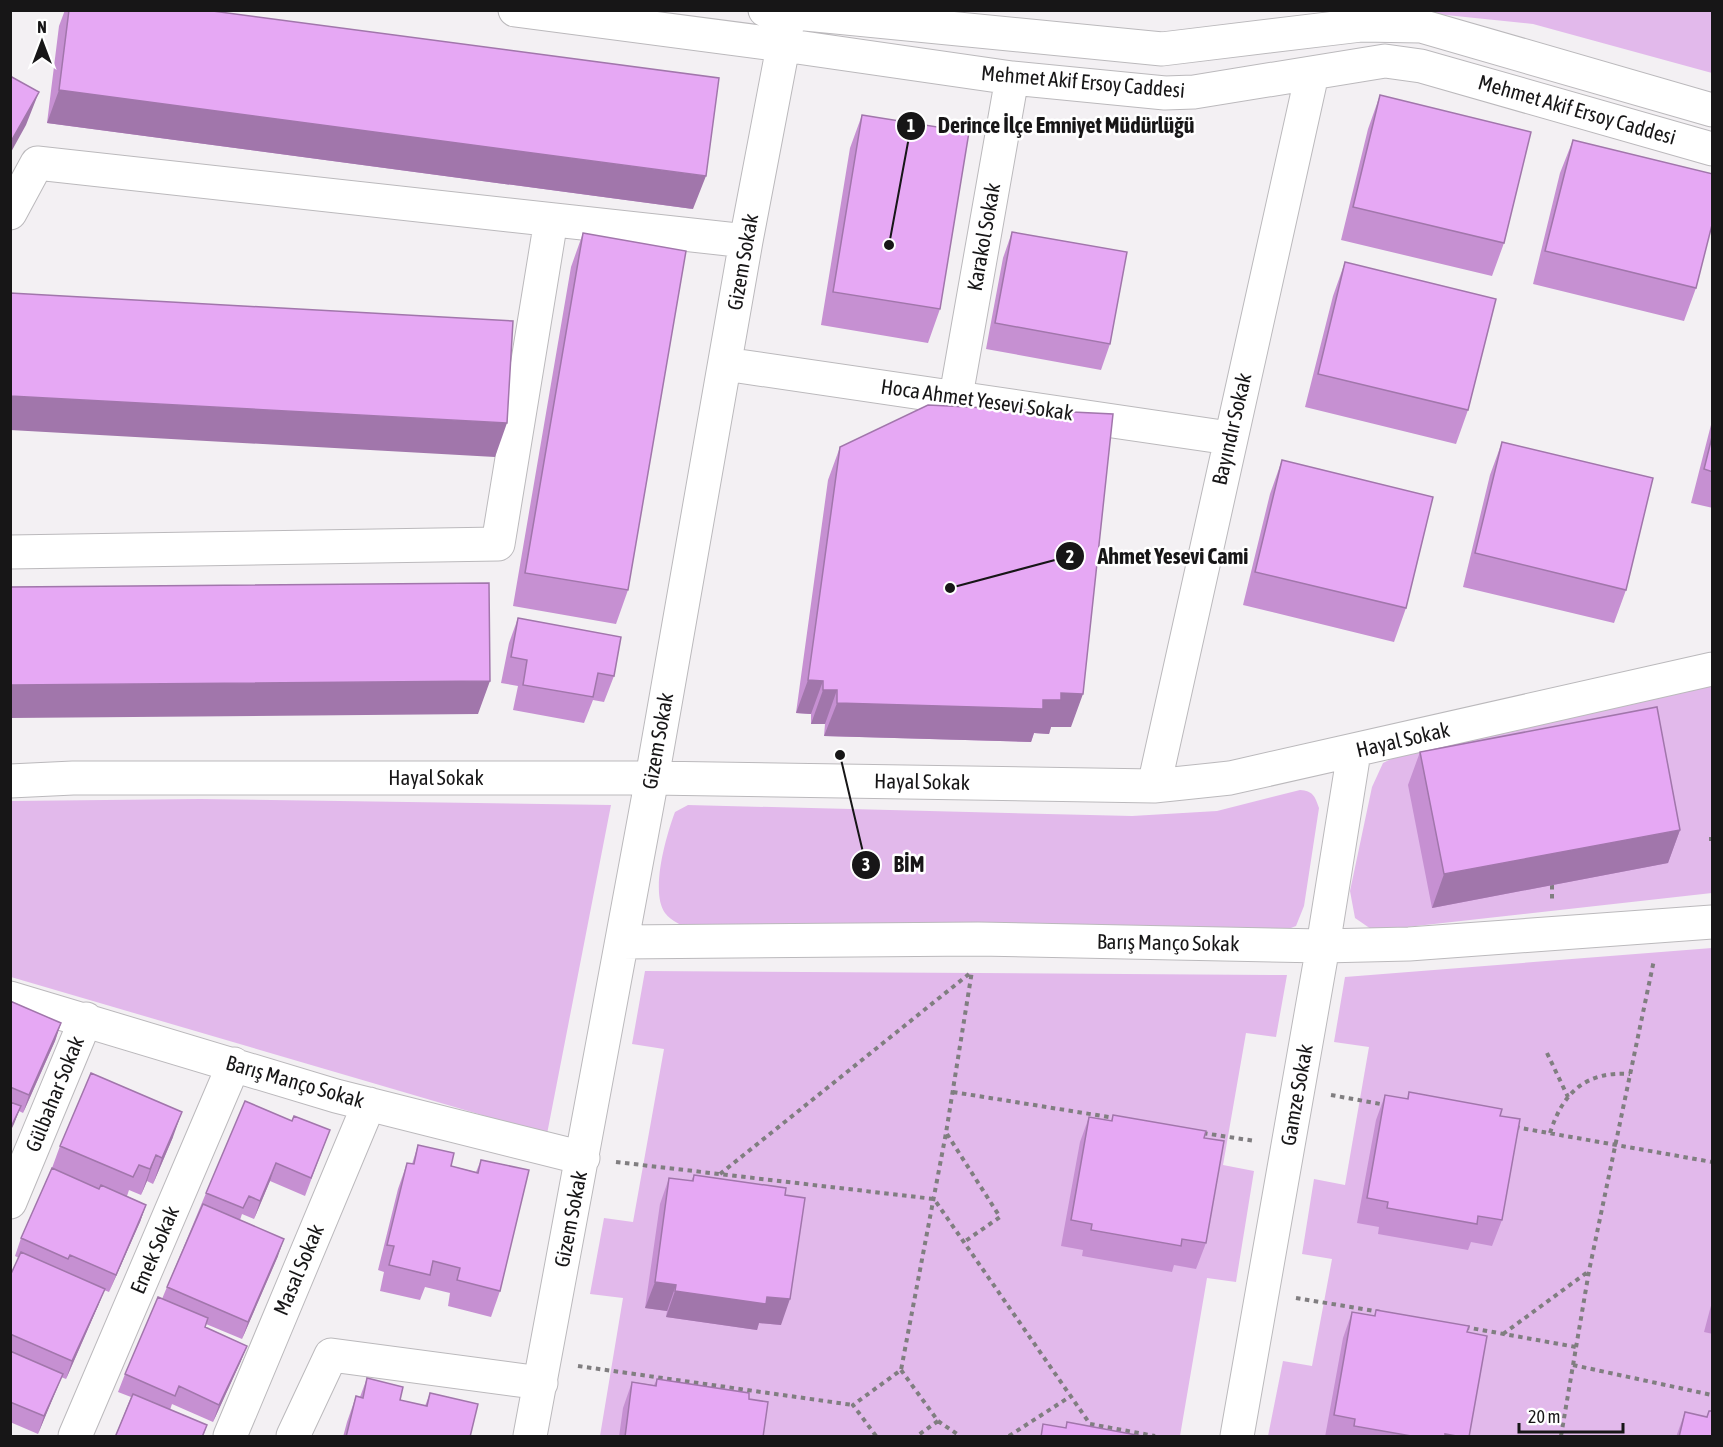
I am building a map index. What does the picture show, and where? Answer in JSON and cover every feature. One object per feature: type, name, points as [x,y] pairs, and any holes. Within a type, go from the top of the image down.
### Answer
[{"type":"street","name":"Mehmet Akif Ersoy Caddesi","points":[[514,10],[782,20],[1162,49],[1361,25],[1421,26],[1713,110]]},
{"type":"street","name":"Mehmet Akif Ersoy Caddesi","points":[[782,20],[1012,78],[1165,93],[1194,92],[1384,62],[1422,66],[1713,149]]},
{"type":"street","name":"Gizem Sokak","points":[[530,1437],[652,778],[725,364],[782,20]]},
{"type":"street","name":"Bayındır Sokak","points":[[1154,786],[1229,438],[1312,74]]},
{"type":"street","name":"Karakol Sokak","points":[[956,396],[1012,78]]},
{"type":"street","points":[[10,213],[37,163],[746,241]]},
{"type":"street","points":[[10,552],[498,544],[551,220]]},
{"type":"street","name":"Hoca Ahmet Yesevi Sokak","points":[[725,364],[956,396],[1229,438]]},
{"type":"street","name":"Hayal Sokak","points":[[10,781],[73,778],[652,778],[1154,786],[1230,778],[1354,752],[1713,669]]},
{"type":"street","name":"Gamze Sokak","points":[[1237,1437],[1323,946],[1354,752]]},
{"type":"street","name":"Barış Manço Sokak","points":[[622,942],[978,939],[1323,946],[1409,944],[1713,922]]},
{"type":"street","name":"Barış Manço Sokak","points":[[10,998],[369,1104],[583,1158]]},
{"type":"street","name":"Gülbahar Sokak","points":[[10,1202],[86,1019]]},
{"type":"street","name":"Emek Sokak","points":[[75,1437],[234,1064]]},
{"type":"street","name":"Masal Sokak","points":[[230,1437],[369,1104]]},
{"type":"street","points":[[293,1437],[331,1355],[543,1372]]},
{"type":"path","points":[[1561,1437],[1589,1271],[1662,926]]},
{"type":"path","points":[[543,1372],[853,1405],[901,1370],[946,1133],[978,939]]},
{"type":"path","points":[[719,1174],[972,972]]},
{"type":"path","points":[[1547,1053],[1568,1097]]},
{"type":"path","points":[[1550,1133],[1562,1104],[1595,1077],[1612,1073],[1630,1074]]},
{"type":"path","points":[[1298,1089],[1393,1106]]},
{"type":"path","points":[[953,1092],[1125,1120]]},
{"type":"path","points":[[1505,1125],[1713,1162]]},
{"type":"path","points":[[1194,1131],[1288,1146]]},
{"type":"path","points":[[946,1133],[1000,1216],[964,1242]]},
{"type":"path","points":[[583,1158],[934,1199],[1090,1424],[1155,1437]]},
{"type":"path","points":[[1503,1334],[1589,1271]]},
{"type":"path","points":[[1262,1292],[1391,1314]]},
{"type":"path","points":[[1458,1326],[1576,1347]]},
{"type":"path","points":[[1573,1365],[1713,1395]]},
{"type":"path","points":[[901,1370],[938,1421],[960,1437]]},
{"type":"path","points":[[1009,1437],[1071,1396]]},
{"type":"path","points":[[853,1405],[876,1437]]},
{"type":"path","points":[[917,1437],[938,1421]]},
{"type":"shaded area","points":[[1407,11],[1712,11],[1712,73],[1533,24]]},
{"type":"shaded area","points":[[1712,683],[1712,893],[1389,929],[1371,929],[1355,918],[1350,891],[1372,787],[1383,763],[1403,753]]},
{"type":"shaded area","points":[[1300,790],[1313,795],[1319,808],[1304,906],[1296,926],[1283,931],[693,931],[671,919],[661,904],[659,878],[668,835],[675,812],[688,805],[1132,816],[1217,811]]},
{"type":"shaded area","points":[[200,799],[611,805],[547,1134],[11,977],[10,801]]},
{"type":"shaded area","points":[[1712,948],[1712,1436],[1268,1436],[1283,1361],[1312,1366],[1332,1259],[1302,1254],[1314,1179],[1345,1185],[1369,1047],[1334,1042],[1345,977]]},
{"type":"shaded area","points":[[645,971],[1287,975],[1276,1037],[1246,1033],[1223,1165],[1254,1171],[1236,1282],[1207,1278],[1180,1436],[600,1436],[623,1298],[590,1294],[604,1218],[633,1222],[664,1049],[632,1044]]},
{"type":"building","points":[[69,10],[205,10],[719,78],[706,176],[59,90]]},
{"type":"building","points":[[10,76],[39,92],[10,143]]},
{"type":"building","points":[[1380,95],[1531,132],[1504,243],[1353,207]]},
{"type":"building","points":[[862,115],[969,132],[940,309],[833,292]]},
{"type":"building","points":[[1573,140],[1713,174],[1713,221],[1696,288],[1545,251]]},
{"type":"building","points":[[1012,232],[1127,252],[1110,344],[995,323]]},
{"type":"building","points":[[583,233],[686,251],[628,590],[525,573]]},
{"type":"building","points":[[1345,262],[1496,299],[1468,410],[1318,374]]},
{"type":"building","points":[[10,293],[513,321],[507,423],[10,396]]},
{"type":"building","points":[[928,405],[1113,414],[1083,694],[1061,693],[1061,700],[1043,700],[1043,709],[837,703],[837,690],[823,690],[823,681],[808,680],[840,447]]},
{"type":"building","points":[[1713,433],[1713,472],[1704,469]]},
{"type":"building","points":[[1502,442],[1653,478],[1626,590],[1475,553]]},
{"type":"building","points":[[1282,460],[1433,497],[1406,608],[1255,572]]},
{"type":"building","points":[[489,583],[490,681],[10,685],[10,587]]},
{"type":"building","points":[[518,618],[621,637],[614,676],[598,673],[593,697],[523,685],[527,660],[511,657]]},
{"type":"building","points":[[1657,707],[1680,830],[1444,874],[1420,752]]},
{"type":"building","points":[[10,1001],[61,1023],[29,1095],[10,1087]]},
{"type":"building","points":[[91,1073],[182,1112],[162,1158],[156,1155],[150,1169],[139,1165],[133,1177],[60,1146]]},
{"type":"building","points":[[1409,1092],[1502,1109],[1500,1116],[1520,1119],[1502,1220],[1478,1216],[1477,1224],[1387,1208],[1388,1202],[1367,1198],[1385,1095],[1408,1099]]},
{"type":"building","points":[[245,1101],[292,1121],[294,1116],[330,1130],[311,1178],[276,1163],[260,1201],[249,1196],[243,1208],[206,1193]]},
{"type":"building","points":[[10,1102],[21,1106],[10,1129]]},
{"type":"building","points":[[1113,1115],[1206,1131],[1204,1138],[1224,1141],[1206,1243],[1182,1239],[1181,1246],[1091,1230],[1092,1224],[1071,1220],[1089,1117],[1112,1121]]},
{"type":"building","points":[[418,1145],[454,1153],[451,1166],[478,1173],[481,1160],[529,1170],[500,1291],[457,1280],[460,1268],[433,1261],[430,1275],[389,1265],[394,1246],[387,1245],[407,1163],[414,1164]]},
{"type":"building","points":[[52,1168],[99,1189],[101,1185],[146,1205],[116,1275],[70,1255],[68,1259],[21,1238]]},
{"type":"building","points":[[694,1175],[786,1188],[785,1195],[805,1198],[790,1299],[767,1297],[766,1304],[675,1291],[676,1285],[655,1282],[669,1178],[693,1181]]},
{"type":"building","points":[[203,1204],[284,1239],[248,1322],[167,1287]]},
{"type":"building","points":[[21,1252],[105,1289],[72,1361],[10,1334],[10,1276]]},
{"type":"building","points":[[158,1297],[208,1318],[205,1327],[247,1346],[219,1405],[179,1386],[175,1396],[125,1374]]},
{"type":"building","points":[[1376,1310],[1469,1326],[1467,1332],[1487,1336],[1469,1437],[1445,1434],[1445,1437],[1417,1437],[1354,1426],[1355,1419],[1334,1415],[1352,1312],[1375,1316]]},
{"type":"building","points":[[10,1351],[63,1374],[44,1416],[10,1402]]},
{"type":"building","points":[[367,1378],[403,1387],[400,1400],[427,1406],[430,1393],[478,1404],[470,1437],[346,1437],[356,1396],[363,1398]]},
{"type":"building","points":[[657,1379],[749,1393],[749,1399],[768,1402],[763,1437],[625,1437],[632,1382],[656,1386]]},
{"type":"building","points":[[133,1394],[207,1425],[202,1437],[120,1437],[116,1435]]},
{"type":"building","points":[[1709,1411],[1713,1411],[1713,1437],[1679,1437],[1685,1412],[1707,1417]]},
{"type":"building","points":[[1067,1422],[1147,1437],[1041,1437],[1043,1424],[1066,1428]]},
{"type":"place","name":"Derince İlçe Emniyet Müdürlüğü","points":[[889,245]]},
{"type":"place","name":"Ahmet Yesevi Cami","points":[[950,588]]},
{"type":"place","name":"BİM","points":[[840,755]]}]
